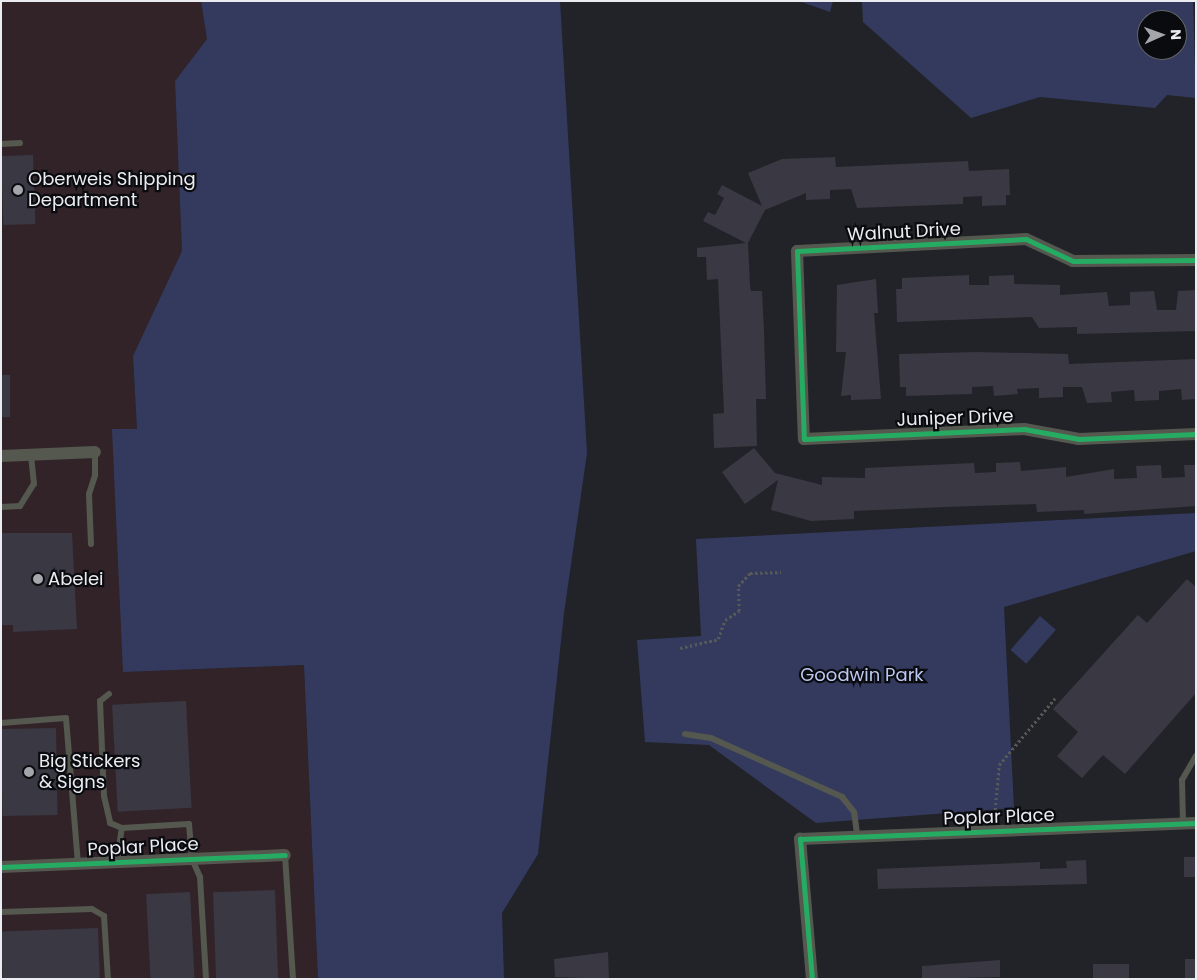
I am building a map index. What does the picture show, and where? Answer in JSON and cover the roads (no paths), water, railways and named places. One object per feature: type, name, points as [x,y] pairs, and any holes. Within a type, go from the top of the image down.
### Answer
[{"type":"street","name":"Walnut Drive","points":[[804,439],[797,251],[1026,239],[1073,260],[1196,260]]},
{"type":"street","name":"Juniper Drive","points":[[804,439],[1024,429],[1079,440],[1196,434]]},
{"type":"street","points":[[1,456],[95,452]]},
{"type":"street","name":"Poplar Place","points":[[812,979],[800,839],[857,834],[1196,823]]},
{"type":"street","name":"Poplar Place","points":[[1,867],[285,854]]},
{"type":"lane","points":[[1,144],[20,143]]},
{"type":"lane","points":[[91,544],[90,494],[96,475],[95,452]]},
{"type":"lane","points":[[1,507],[20,506],[34,484],[31,455]]},
{"type":"lane","points":[[109,694],[100,701],[104,796],[110,823],[122,828],[189,824],[192,859],[200,877],[206,979]]},
{"type":"lane","points":[[1,723],[66,718],[78,864]]},
{"type":"lane","points":[[684,734],[710,738],[842,797],[854,812],[857,834]]},
{"type":"lane","points":[[1183,823],[1182,780],[1196,756]]},
{"type":"lane","points":[[117,862],[122,828]]},
{"type":"lane","points":[[285,854],[293,979]]},
{"type":"lane","points":[[1,912],[92,909],[104,916],[108,979]]},
{"type":"place","name":"Oberweis Shipping Department","points":[[18,190]]},
{"type":"place","name":"Abelei","points":[[38,579]]},
{"type":"place","name":"Big Stickers & Signs","points":[[29,772]]},
{"type":"park label","name":"Goodwin Park","points":[[862,675]]}]
